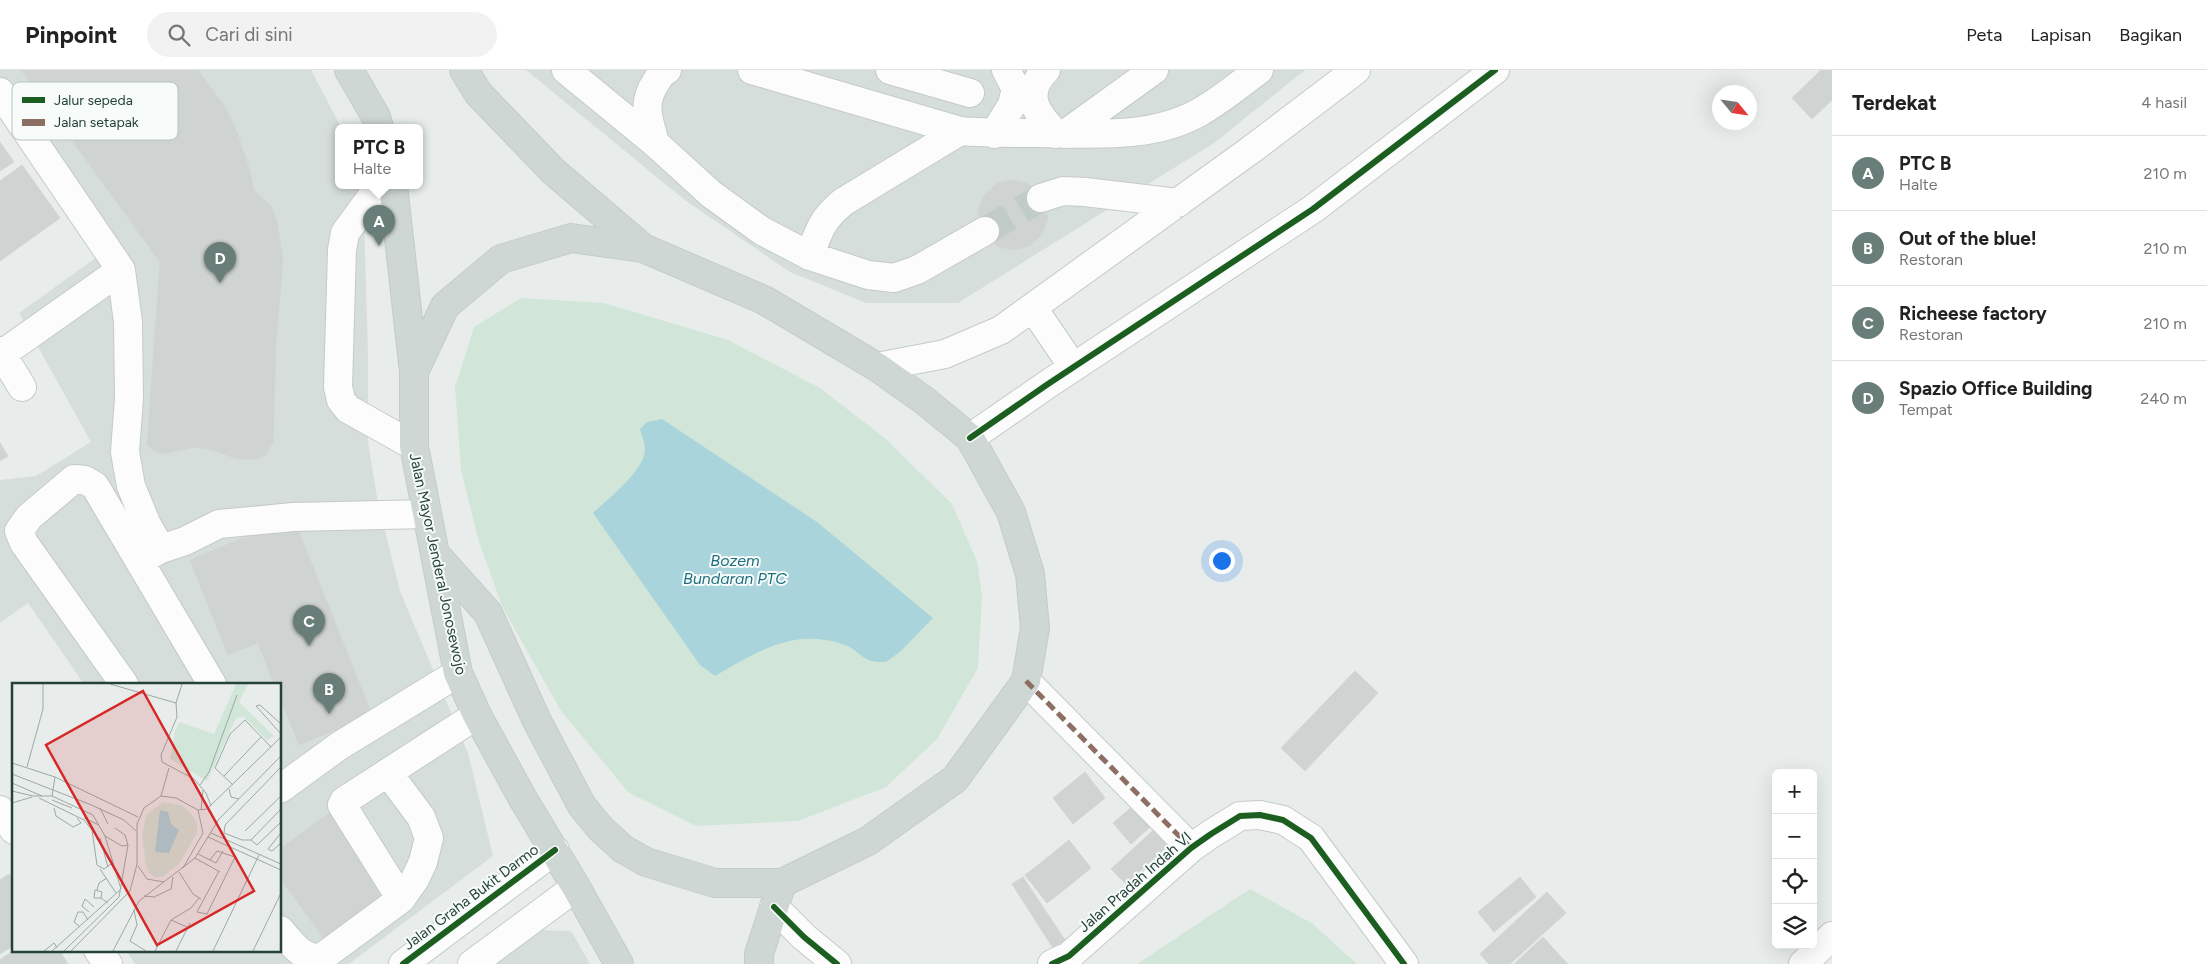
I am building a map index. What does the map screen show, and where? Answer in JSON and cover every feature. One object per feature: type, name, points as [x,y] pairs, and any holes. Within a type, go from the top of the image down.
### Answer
[{"type":"main road","points":[[349,70],[378,124]]},
{"type":"main road","points":[[464,70],[478,93],[553,170],[643,248]]},
{"type":"main road","name":"Jalan Mayor Jenderal Jonosewojo","points":[[392,189],[414,372],[414,446],[433,552],[442,586],[458,673],[478,716],[523,799],[555,850],[619,964]]},
{"type":"main road","points":[[414,372],[445,306],[501,259],[571,238],[643,248],[764,300],[877,367],[925,401],[970,438],[1012,512],[1030,574],[1034,628],[1026,680],[955,779],[868,841],[778,895],[759,954],[759,964]]},
{"type":"main road","points":[[433,552],[488,613],[537,721],[582,806],[602,829],[623,848],[654,865],[715,883],[778,895]]},
{"type":"street","points":[[566,70],[655,143],[711,194],[762,232],[810,256],[868,275],[894,278],[917,270],[985,231]]},
{"type":"street","points":[[655,143],[646,107],[650,90],[662,72],[666,70]]},
{"type":"street","points":[[752,70],[960,131],[994,134],[1101,134],[1160,127],[1200,112],[1259,70]]},
{"type":"street","points":[[890,70],[970,93]]},
{"type":"street","points":[[994,134],[1012,105],[1016,89],[1006,70]]},
{"type":"street","points":[[1046,70],[1038,78],[1033,88],[1033,98],[1039,115],[1060,134]]},
{"type":"street","points":[[1060,134],[1154,70]]},
{"type":"street","points":[[877,367],[944,354],[1001,330],[1178,203],[1356,70]]},
{"type":"street","points":[[970,438],[1073,367],[1313,209],[1495,70]]},
{"type":"street","points":[[0,92],[12,110]]},
{"type":"street","points":[[810,256],[819,228],[828,214],[843,202],[960,131]]},
{"type":"street","points":[[33,140],[121,270],[128,322],[129,398],[125,452],[131,486],[147,525],[161,549]]},
{"type":"street","points":[[377,189],[345,233],[342,250],[338,387],[342,400],[348,408],[414,446]]},
{"type":"street","points":[[1041,198],[1063,191],[1178,203]]},
{"type":"street","points":[[22,387],[1,353],[121,270]]},
{"type":"street","points":[[1033,308],[1073,367]]},
{"type":"street","points":[[123,683],[24,543],[19,531],[28,517],[74,479],[86,480],[95,486],[138,562],[211,683]]},
{"type":"street","points":[[138,562],[161,549],[185,541],[220,524],[293,517],[427,514]]},
{"type":"street","points":[[281,787],[339,746],[458,673]]},
{"type":"street","points":[[1026,680],[1191,848]]},
{"type":"street","points":[[401,899],[342,806],[344,801],[478,716]]},
{"type":"street","points":[[281,931],[303,954],[313,959],[321,958],[401,899],[415,879],[423,862],[429,838],[421,817],[389,774]]},
{"type":"street","points":[[0,810],[12,827]]},
{"type":"street","name":"Jalan Pradah Indah VI","points":[[1052,964],[1069,956],[1191,848],[1240,816],[1260,815],[1282,820],[1311,838],[1404,964]]},
{"type":"street","name":"Jalan Graha Bukit Darmo","points":[[403,964],[555,850]]},
{"type":"street","points":[[472,964],[576,887]]},
{"type":"street","points":[[778,895],[804,937],[837,964]]},
{"type":"street","points":[[1803,964],[1832,936]]},
{"type":"street","points":[[99,952],[108,964]]},
{"type":"shaded area","points":[[0,70],[311,70],[339,124],[335,124],[335,189],[363,189],[368,354],[368,442],[378,503],[400,591],[468,753],[493,856],[349,964],[135,964],[127,952],[281,952],[281,683],[83,683],[28,603],[0,623],[0,480],[36,476],[91,442],[19,313],[97,257],[15,140],[178,140],[178,82],[12,82],[12,136],[0,119]]},
{"type":"shaded area","points":[[526,70],[1305,70],[1214,143],[958,303],[866,303],[790,272],[686,201]]},
{"type":"shaded area","points":[[539,930],[571,931],[590,964],[495,964]]},
{"type":"green space","points":[[521,298],[604,303],[728,340],[820,388],[886,439],[952,504],[977,561],[982,596],[978,668],[937,739],[886,787],[798,821],[696,826],[629,793],[561,711],[502,606],[478,539],[461,470],[455,387],[474,327]]},
{"type":"green space","points":[[1250,889],[1313,924],[1357,964],[1137,964]]},
{"type":"water","name":"Bozem Bundaran PTC","points":[[662,419],[817,522],[933,618],[901,651],[886,662],[868,660],[848,646],[811,639],[794,640],[762,650],[715,676],[700,665],[593,513],[625,484],[644,457],[645,448],[640,429],[647,422]]},
{"type":"building","points":[[21,70],[198,70],[225,107],[237,132],[250,171],[254,190],[271,206],[277,222],[283,260],[276,343],[273,442],[266,455],[258,459],[237,459],[213,450],[195,447],[162,454],[154,451],[147,445],[160,262],[72,140],[178,140],[178,82],[30,82]]},
{"type":"building","points":[[1821,70],[1832,70],[1832,100],[1812,119],[1792,98]]},
{"type":"building","points":[[0,142],[14,162],[0,171]]},
{"type":"building","points":[[22,165],[60,218],[0,261],[0,181]]},
{"type":"building","points":[[1013,180],[1029,184],[1041,198],[1048,217],[1043,233],[1030,246],[1013,250],[996,246],[985,231],[978,210],[985,194],[998,183]]},
{"type":"building","points":[[0,443],[8,456],[0,461]]},
{"type":"building","points":[[293,517],[372,715],[299,745],[281,700],[281,683],[274,683],[258,643],[228,655],[190,560]]},
{"type":"building","points":[[1355,671],[1378,693],[1305,771],[1281,748]]},
{"type":"building","points":[[1085,772],[1105,798],[1073,824],[1053,798]]},
{"type":"building","points":[[1141,799],[1158,820],[1131,844],[1113,823]]},
{"type":"building","points":[[334,810],[398,898],[330,947],[281,879],[281,848]]},
{"type":"building","points":[[1159,825],[1174,840],[1126,884],[1111,869]]},
{"type":"building","points":[[1069,840],[1091,868],[1075,881],[1053,853]]},
{"type":"building","points":[[1053,853],[1075,881],[1060,893],[1038,865]]},
{"type":"building","points":[[1038,865],[1060,893],[1047,903],[1025,875]]},
{"type":"building","points":[[9,874],[12,879],[12,946],[0,954],[0,880]]},
{"type":"building","points":[[1023,877],[1065,940],[1053,948],[1012,884]]},
{"type":"building","points":[[1520,877],[1536,897],[1494,932],[1478,912]]},
{"type":"building","points":[[1547,892],[1566,913],[1510,964],[1489,964],[1480,954]]},
{"type":"building","points":[[1543,937],[1562,958],[1555,964],[1514,964]]},
{"type":"building","points":[[12,951],[60,952],[68,964],[0,964],[0,960]]},
{"type":"building","points":[[1562,958],[1568,964],[1555,964]]},
{"type":"tunnel","points":[[985,231],[1041,198]]},
{"type":"marked path","points":[[1026,681],[1191,848]]},
{"type":"cycle path","points":[[970,438],[1048,384],[1313,209],[1495,70]]},
{"type":"cycle path","points":[[1052,964],[1069,956],[1191,848],[1240,816],[1260,815],[1283,820],[1311,838],[1404,964]]},
{"type":"cycle path","points":[[403,964],[555,850]]},
{"type":"cycle path","points":[[774,907],[804,937],[837,964]]},
{"type":"place","name":"PTC B","points":[[379,246]]},
{"type":"place","name":"Spazio Office Building","points":[[220,283]]},
{"type":"place","name":"Richeese factory","points":[[309,646]]},
{"type":"place","name":"Out of the blue!","points":[[329,714]]}]
